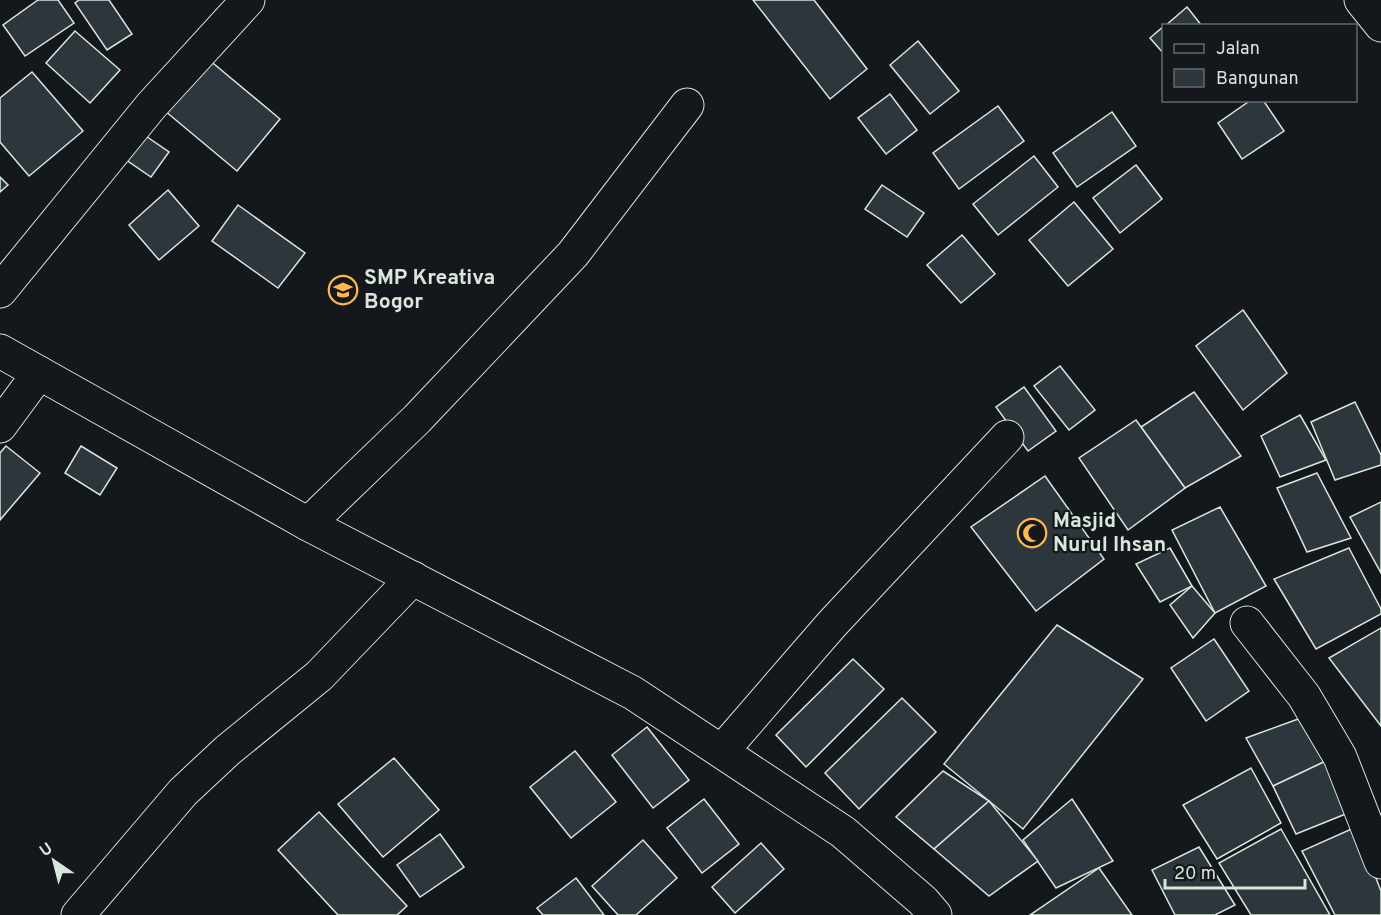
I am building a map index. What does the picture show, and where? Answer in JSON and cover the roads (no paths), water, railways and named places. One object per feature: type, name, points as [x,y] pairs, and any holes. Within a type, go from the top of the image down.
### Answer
[{"type":"street","points":[[0,291],[151,106],[248,0]]},
{"type":"street","points":[[308,524],[417,419],[573,254],[687,105]]},
{"type":"street","points":[[0,351],[308,524],[633,693],[843,831],[935,915]]},
{"type":"street","points":[[0,426],[39,373]]},
{"type":"street","points":[[722,751],[832,624],[1007,437]]},
{"type":"street","points":[[78,915],[183,792],[228,750],[319,676],[413,578]]},
{"type":"street","points":[[1247,623],[1304,696],[1340,758],[1381,862]]},
{"type":"place","name":"SMP Kreativa Bogor","points":[[343,290]]},
{"type":"place","name":"Masjid Nurul Ihsan","points":[[1032,533]]}]
